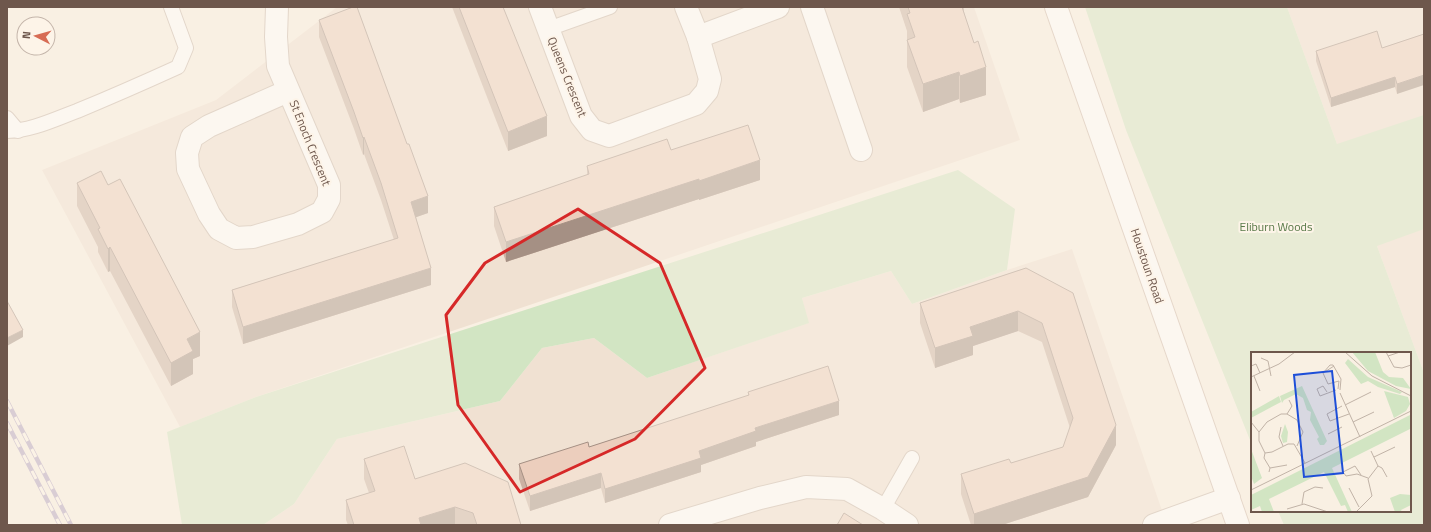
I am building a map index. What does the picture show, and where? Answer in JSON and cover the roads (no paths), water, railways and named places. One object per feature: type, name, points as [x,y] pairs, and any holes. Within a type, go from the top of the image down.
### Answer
[{"type":"street","name":"St Enoch Crescent","points":[[277,7],[276,37],[278,66],[329,185],[329,199],[322,212],[298,224],[253,237],[236,238],[219,229],[209,214],[188,169],[187,153],[192,137],[209,126],[288,91]]},
{"type":"street","name":"Queens Crescent","points":[[540,7],[581,116],[592,130],[609,136],[696,104],[707,91],[710,79],[698,37],[686,7]]},
{"type":"street","points":[[698,37],[778,7]]},
{"type":"street","points":[[812,7],[862,150]]},
{"type":"street","name":"Houstoun Road","points":[[1056,7],[1238,525]]},
{"type":"street","points":[[670,525],[760,498],[806,487],[847,489],[883,509],[907,525]]},
{"type":"street","points":[[1154,525],[1229,498]]},
{"type":"lane","points":[[7,118],[12,131],[58,118],[125,91],[178,67],[186,48],[171,7]]},
{"type":"lane","points":[[548,29],[610,7]]},
{"type":"lane","points":[[883,509],[912,458]]},
{"type":"railway","points":[[7,401],[71,525]]},
{"type":"railway","points":[[7,423],[60,525]]},
{"type":"park label","name":"Eliburn Woods","points":[[1276,227]]}]
